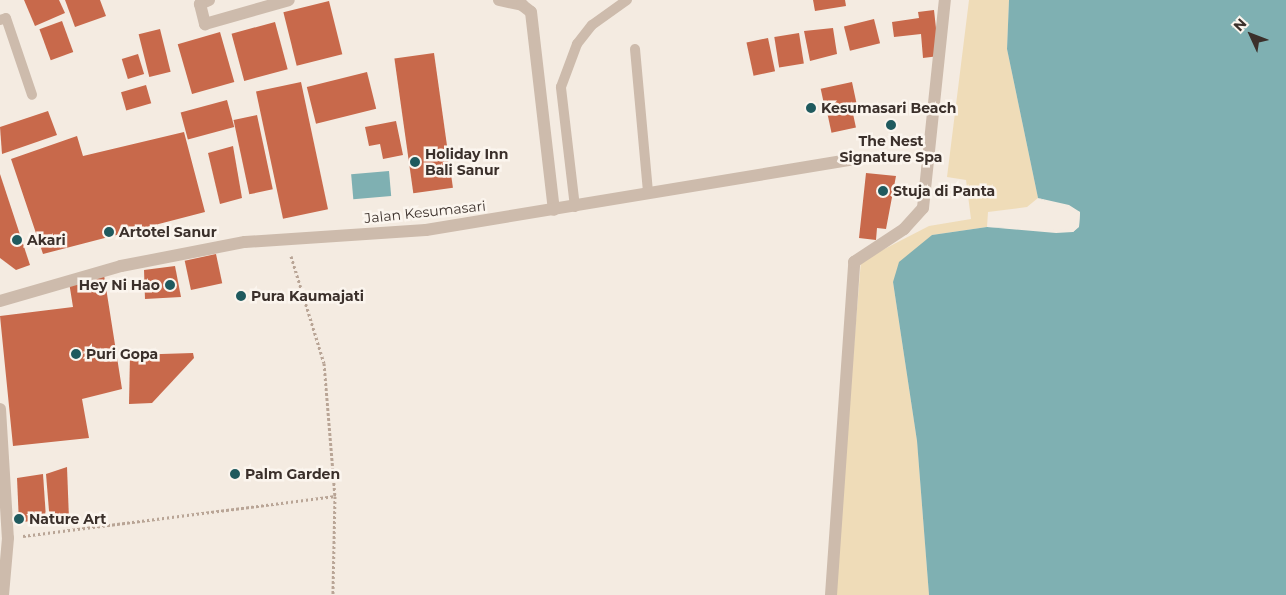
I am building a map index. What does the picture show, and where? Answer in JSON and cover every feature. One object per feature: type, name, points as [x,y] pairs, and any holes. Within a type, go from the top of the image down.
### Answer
[{"type":"street","points":[[209,0],[200,4],[205,24],[266,3],[289,0]]},
{"type":"street","points":[[499,0],[522,5],[531,12],[554,210]]},
{"type":"street","points":[[831,595],[854,262],[904,229],[923,208],[945,0]]},
{"type":"street","name":"Jalan Kesumasari","points":[[0,301],[121,266],[285,239],[426,230],[575,207],[648,193],[856,159]]},
{"type":"street","points":[[0,409],[3,487],[8,538],[2,595]]},
{"type":"lane","points":[[575,207],[561,87],[577,44],[592,26],[627,0]]},
{"type":"lane","points":[[0,20],[6,18],[32,95]]},
{"type":"lane","points":[[635,49],[648,193]]},
{"type":"path","points":[[856,159],[928,157]]},
{"type":"path","points":[[285,239],[324,363],[335,496],[333,595]]},
{"type":"path","points":[[8,538],[335,496]]},
{"type":"sand","points":[[969,0],[1009,0],[1007,49],[1038,198],[1027,207],[988,212],[987,227],[932,235],[893,282],[917,441],[929,595],[833,595],[861,261],[929,226],[971,219],[966,180],[947,177]]},
{"type":"water","points":[[1009,0],[1286,0],[1286,595],[929,595],[917,441],[893,282],[899,262],[932,235],[987,227],[1073,232],[1079,226],[1080,212],[1038,198],[1007,49]]},
{"type":"water","points":[[389,171],[391,196],[353,199],[351,174]]},
{"type":"pier","points":[[1038,198],[1069,205],[1080,212],[1079,227],[1073,232],[1056,233],[987,227],[1072,230],[1077,225],[1077,214]]},
{"type":"building","points":[[24,0],[59,0],[65,13],[35,26]]},
{"type":"building","points":[[65,0],[100,0],[106,16],[75,27]]},
{"type":"building","points":[[813,0],[845,0],[846,6],[815,11]]},
{"type":"building","points":[[329,1],[342,54],[297,66],[283,12]]},
{"type":"building","points":[[934,10],[939,56],[923,58],[921,34],[894,37],[892,22],[919,18],[918,12]]},
{"type":"building","points":[[874,19],[880,43],[850,51],[844,26]]},
{"type":"building","points":[[62,21],[73,52],[51,60],[39,29]]},
{"type":"building","points":[[275,22],[288,69],[244,81],[232,34]]},
{"type":"building","points":[[833,28],[837,54],[810,61],[804,31]]},
{"type":"building","points":[[160,29],[171,72],[149,77],[139,34]]},
{"type":"building","points":[[220,32],[234,82],[192,94],[178,44]]},
{"type":"building","points":[[799,33],[804,64],[779,68],[774,37]]},
{"type":"building","points":[[768,38],[775,71],[754,76],[746,43]]},
{"type":"building","points":[[434,53],[453,188],[413,193],[394,59]]},
{"type":"building","points":[[138,54],[144,74],[128,79],[122,59]]},
{"type":"building","points":[[367,72],[376,109],[316,124],[307,87]]},
{"type":"building","points":[[301,82],[328,209],[283,219],[256,92]]},
{"type":"building","points":[[852,82],[857,105],[826,112],[821,89]]},
{"type":"building","points":[[146,85],[151,103],[126,110],[121,92]]},
{"type":"building","points":[[227,100],[234,127],[188,139],[181,112]]},
{"type":"building","points":[[852,109],[856,128],[831,133],[828,114]]},
{"type":"building","points":[[48,111],[57,135],[2,154],[0,127]]},
{"type":"building","points":[[257,115],[273,189],[249,194],[234,120]]},
{"type":"building","points":[[396,121],[403,155],[383,159],[380,144],[369,146],[365,127]]},
{"type":"building","points":[[184,132],[205,212],[43,254],[11,159],[77,136],[83,156]]},
{"type":"building","points":[[233,146],[242,198],[220,204],[208,153]]},
{"type":"building","points":[[866,173],[896,176],[886,229],[877,228],[876,240],[859,238]]},
{"type":"building","points":[[0,174],[30,265],[16,270],[0,258]]},
{"type":"building","points":[[216,254],[222,283],[191,290],[185,261]]},
{"type":"building","points":[[175,266],[181,297],[145,299],[144,270]]},
{"type":"building","points":[[104,275],[122,389],[82,399],[89,438],[13,446],[0,316],[73,307],[69,282]]},
{"type":"building","points":[[193,353],[194,358],[152,403],[129,404],[130,355]]},
{"type":"building","points":[[67,467],[69,519],[50,523],[46,474]]},
{"type":"building","points":[[43,474],[46,518],[19,523],[17,478]]},
{"type":"place","name":"Kesumasari Beach","points":[[811,108]]},
{"type":"place","name":"The Nest Signature Spa","points":[[891,125]]},
{"type":"place","name":"Holiday Inn Bali Sanur","points":[[415,162]]},
{"type":"place","name":"Stuja di Panta","points":[[883,191]]},
{"type":"place","name":"Artotel Sanur","points":[[109,232]]},
{"type":"place","name":"Akari","points":[[17,240]]},
{"type":"place","name":"Hey Ni Hao","points":[[170,285]]},
{"type":"place","name":"Pura Kaumajati","points":[[241,296]]},
{"type":"place","name":"Puri Gopa","points":[[76,354]]},
{"type":"place","name":"Palm Garden","points":[[235,474]]},
{"type":"place","name":"Nature Art","points":[[19,519]]}]
